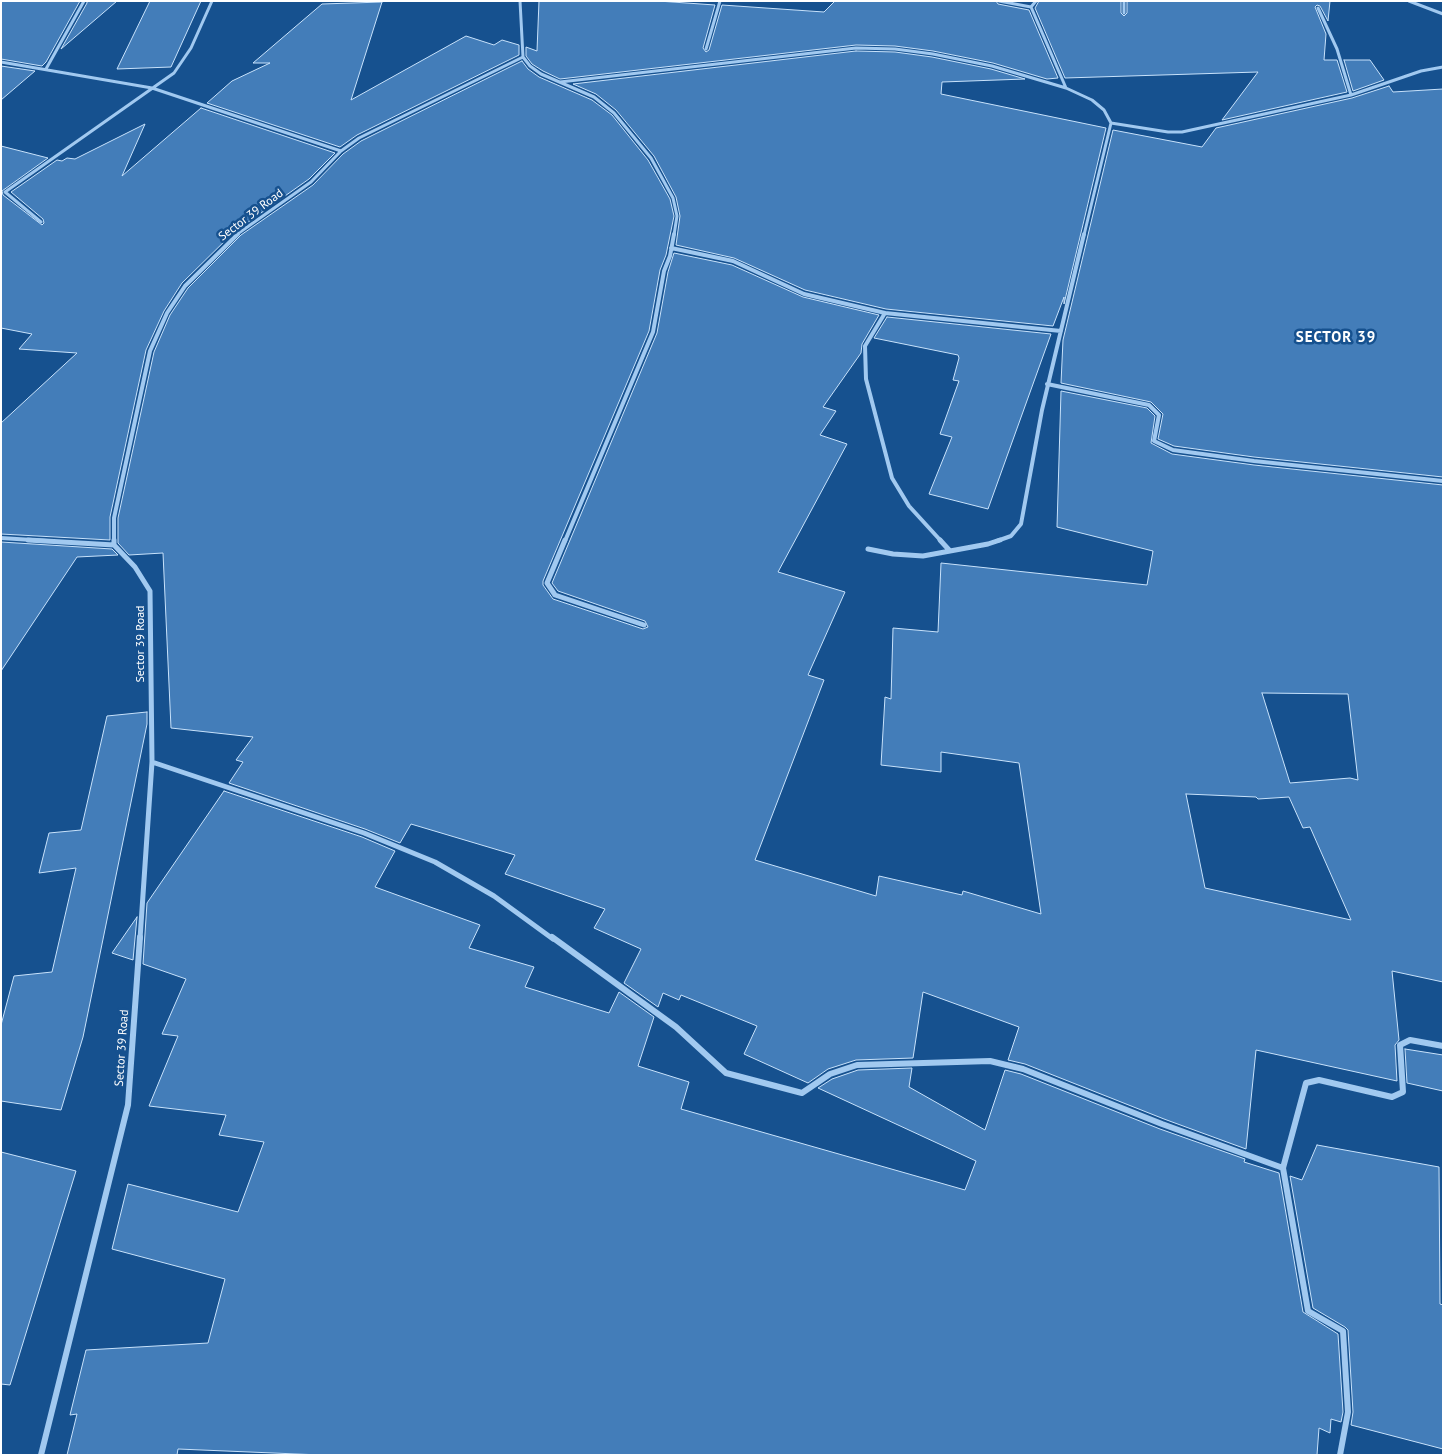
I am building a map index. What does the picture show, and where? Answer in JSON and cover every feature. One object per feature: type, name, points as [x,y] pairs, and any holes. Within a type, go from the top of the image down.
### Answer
[{"type":"street","points":[[46,69],[84,1]]},
{"type":"street","points":[[41,222],[5,192],[174,73],[184,60],[212,1]]},
{"type":"street","points":[[520,1],[523,57],[530,66],[594,97],[614,113],[651,158],[673,198],[677,216],[657,304],[653,332],[546,583],[555,595],[644,625]]},
{"type":"street","points":[[706,50],[720,1]]},
{"type":"street","points":[[999,1],[1031,7]]},
{"type":"street","points":[[1031,7],[1036,1]]},
{"type":"street","points":[[1124,1],[1124,14]]},
{"type":"street","points":[[1410,1],[1443,14]]},
{"type":"street","points":[[1031,7],[1066,88]]},
{"type":"street","points":[[1318,8],[1337,49],[1351,95]]},
{"type":"street","points":[[560,82],[856,48],[895,49],[933,54],[992,66],[1066,88],[1092,100],[1104,110],[1111,123],[1048,384],[1021,524],[1011,536],[988,544],[923,556],[893,554],[868,549]]},
{"type":"street","name":"Sector 39 Road","points":[[41,1455],[128,1104],[152,762],[150,591],[135,567],[114,545],[114,518],[150,351],[167,313],[185,286],[234,237],[311,182],[341,151],[359,138],[523,57]]},
{"type":"street","points":[[1,62],[152,88],[341,151]]},
{"type":"street","points":[[1111,123],[1154,131],[1182,132],[1351,95],[1421,71],[1443,66]]},
{"type":"street","points":[[671,248],[733,261],[804,294],[885,313],[1061,331]]},
{"type":"street","points":[[885,313],[865,346],[865,365],[866,379],[892,478],[909,506],[950,551]]},
{"type":"street","points":[[1048,384],[1149,405],[1159,415],[1154,441],[1173,450],[1254,461],[1443,481]]},
{"type":"street","points":[[1,538],[114,545]]},
{"type":"street","points":[[152,762],[364,833],[435,862],[494,896],[676,1027],[726,1073],[802,1093],[830,1074],[857,1065],[990,1060],[1023,1069],[1162,1124],[1282,1168]]},
{"type":"street","points":[[1340,1455],[1348,1412],[1343,1331],[1308,1311],[1282,1168],[1306,1083],[1319,1080],[1392,1097],[1403,1092],[1400,1044],[1410,1040],[1443,1046]]},
{"type":"building","points":[[1,1],[80,1],[42,66],[1,59]]},
{"type":"building","points":[[87,1],[117,1],[61,49],[87,3]]},
{"type":"building","points":[[150,1],[201,1],[171,67],[117,69]]},
{"type":"building","points":[[539,1],[658,1],[715,5],[703,48],[706,52],[709,50],[722,5],[824,12],[835,1],[996,1],[998,4],[1029,10],[1058,78],[1047,79],[993,63],[933,51],[895,46],[856,45],[560,79],[532,64],[526,56],[526,47],[537,51]]},
{"type":"building","points":[[1039,1],[1121,1],[1121,13],[1124,16],[1127,13],[1127,1],[1330,1],[1328,21],[1320,6],[1317,5],[1315,7],[1326,34],[1324,60],[1337,60],[1347,92],[1222,120],[1258,72],[1065,78],[1035,8]]},
{"type":"building","points":[[382,2],[351,100],[466,36],[494,45],[502,40],[519,45],[519,55],[357,135],[340,147],[207,103],[232,81],[270,63],[253,63],[322,4]]},
{"type":"building","points":[[856,51],[895,52],[932,57],[991,69],[1025,79],[942,82],[941,94],[1106,128],[1064,304],[1064,297],[1053,326],[886,309],[805,290],[734,258],[676,245],[680,216],[676,197],[654,156],[616,110],[596,94],[573,84]]},
{"type":"building","points":[[1344,60],[1370,60],[1384,80],[1353,91]]},
{"type":"building","points":[[522,61],[528,69],[539,77],[592,100],[612,115],[648,160],[670,199],[674,216],[666,255],[660,270],[649,331],[543,581],[543,585],[553,599],[643,629],[648,627],[645,621],[558,591],[552,583],[657,333],[668,272],[674,253],[732,265],[803,297],[879,315],[862,344],[861,353],[823,407],[836,411],[820,435],[847,444],[778,572],[845,592],[808,675],[824,680],[755,860],[876,896],[879,876],[962,895],[963,891],[1041,914],[1019,763],[941,752],[941,772],[881,765],[885,697],[891,699],[893,628],[938,632],[941,563],[1147,585],[1153,551],[1057,527],[1061,391],[1147,408],[1155,416],[1151,443],[1172,454],[1254,465],[1443,485],[1443,982],[1392,971],[1399,1040],[1395,1045],[1397,1081],[1256,1050],[1246,1149],[1025,1064],[1008,1060],[1019,1027],[923,992],[913,1058],[856,1060],[828,1069],[808,1083],[744,1054],[757,1026],[681,995],[679,1000],[663,993],[658,1007],[624,983],[641,949],[594,928],[605,909],[505,874],[515,855],[411,824],[400,843],[365,829],[229,783],[243,762],[236,760],[253,737],[171,728],[163,553],[129,555],[118,543],[118,518],[154,352],[170,315],[188,288],[241,235],[313,185],[343,154],[361,141]],"holes":[[[1262,693],[1348,694],[1358,780],[1350,778],[1290,783]],[[1186,794],[1256,797],[1258,799],[1289,797],[1303,828],[1310,827],[1351,920],[1205,888]]]},
{"type":"building","points":[[1,66],[35,71],[1,100]]},
{"type":"building","points":[[1389,86],[1393,92],[1443,89],[1443,477],[1254,457],[1174,446],[1158,439],[1163,414],[1151,402],[1061,383],[1063,340],[1113,130],[1202,147],[1216,128],[1352,98]]},
{"type":"building","points":[[201,108],[335,153],[309,179],[234,232],[182,283],[164,311],[146,350],[110,517],[110,540],[1,534],[1,423],[77,353],[19,349],[32,334],[1,328],[1,146],[48,158],[2,191],[3,195],[42,225],[44,223],[43,219],[11,192],[57,160],[75,159],[145,124],[122,176]]},
{"type":"building","points":[[887,317],[1051,334],[988,509],[929,494],[952,437],[940,434],[959,381],[953,380],[959,358],[958,355],[874,338]]},
{"type":"building","points":[[1,542],[112,549],[118,555],[77,557],[1,671]]},
{"type":"building","points":[[147,712],[147,724],[83,1037],[61,1110],[1,1101],[1,1025],[14,976],[52,972],[76,868],[39,873],[49,833],[81,830],[107,716]]},
{"type":"building","points":[[224,791],[362,837],[395,851],[375,887],[480,925],[469,948],[534,967],[525,987],[609,1013],[619,992],[654,1017],[638,1066],[689,1082],[681,1109],[965,1190],[976,1161],[818,1088],[832,1079],[858,1070],[912,1068],[909,1087],[985,1130],[1005,1070],[1021,1074],[1160,1129],[1245,1159],[1244,1162],[1279,1173],[1303,1312],[1338,1334],[1343,1412],[1341,1422],[1331,1419],[1330,1433],[1319,1428],[1317,1455],[321,1455],[178,1449],[177,1455],[67,1455],[77,1414],[70,1415],[86,1350],[208,1343],[225,1279],[112,1249],[128,1184],[238,1212],[264,1142],[219,1135],[226,1115],[149,1106],[178,1036],[162,1034],[186,979],[143,964],[147,903]]},
{"type":"building","points":[[137,917],[133,960],[112,953]]},
{"type":"building","points":[[1405,1049],[1443,1055],[1443,1091],[1407,1083]]},
{"type":"building","points":[[1317,1145],[1439,1167],[1440,1304],[1443,1305],[1443,1449],[1351,1425],[1353,1412],[1348,1330],[1313,1308],[1290,1176],[1302,1180]]},
{"type":"building","points":[[1,1152],[76,1171],[10,1385],[1,1384]]},
{"type":"district","name":"SECTOR 39","points":[[1336,338]]}]
